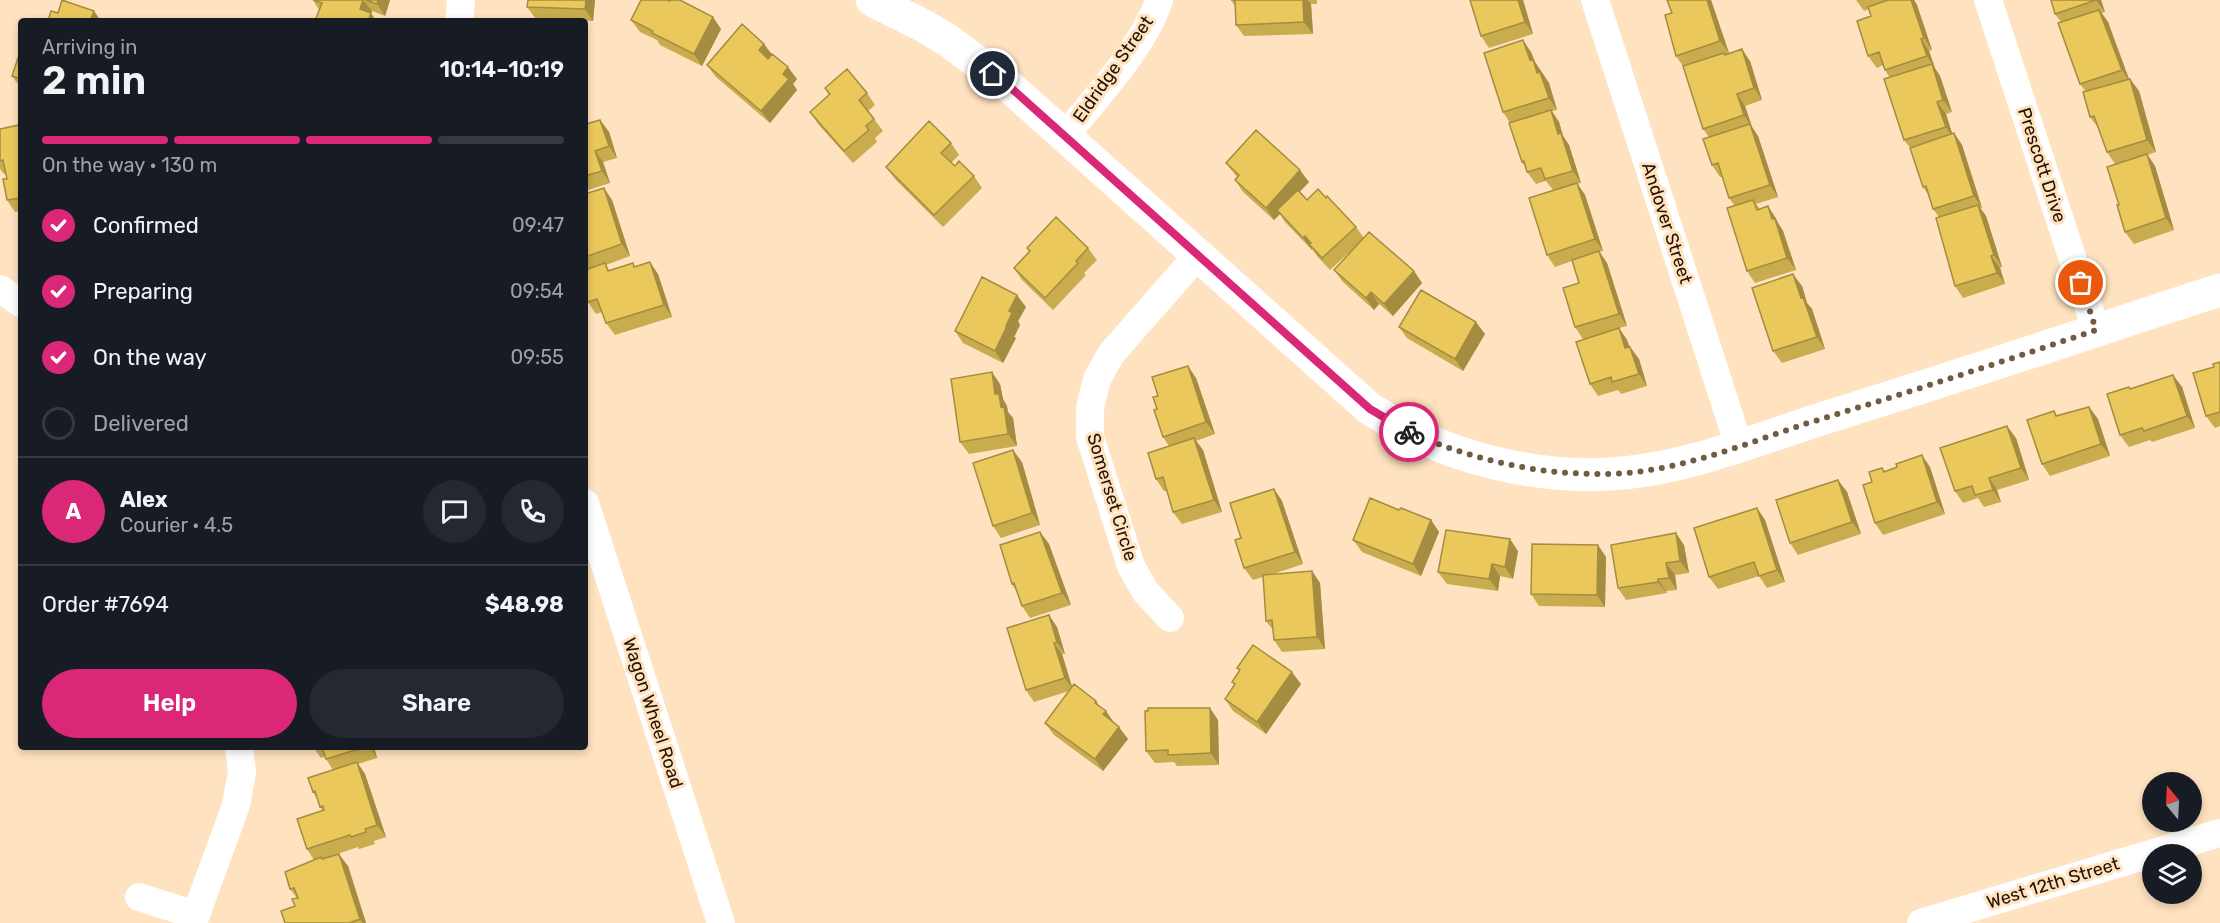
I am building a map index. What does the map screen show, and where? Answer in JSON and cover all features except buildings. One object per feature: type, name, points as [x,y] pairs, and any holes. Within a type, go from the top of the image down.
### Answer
[{"type":"street","points":[[459,18],[461,0]]},
{"type":"street","points":[[872,0],[949,41],[1010,87],[1370,409],[1408,431],[1475,458],[1530,469],[1573,474],[1610,474],[1680,464],[2220,290]]},
{"type":"street","name":"Eldridge Street","points":[[1064,137],[1110,80],[1145,31],[1159,0]]},
{"type":"street","name":"Andover Street","points":[[1595,0],[1739,446]]},
{"type":"street","name":"Prescott Drive","points":[[1988,0],[2096,330]]},
{"type":"street","name":"Somerset Circle","points":[[1170,618],[1145,591],[1131,566],[1090,437],[1090,408],[1097,379],[1111,354],[1197,256]]},
{"type":"street","points":[[0,289],[18,301]]},
{"type":"street","name":"Wagon Wheel Road","points":[[588,512],[721,923]]},
{"type":"street","points":[[139,897],[194,919],[236,805],[242,772],[239,750]]},
{"type":"street","name":"West 12th Street","points":[[1921,923],[2220,833]]},
{"type":"way so far","points":[[1409,432],[1475,458],[1530,469],[1573,474],[1610,474],[1680,464],[2096,330],[2081,283]]},
{"type":"route","points":[[993,74],[1370,409],[1409,432]]}]
